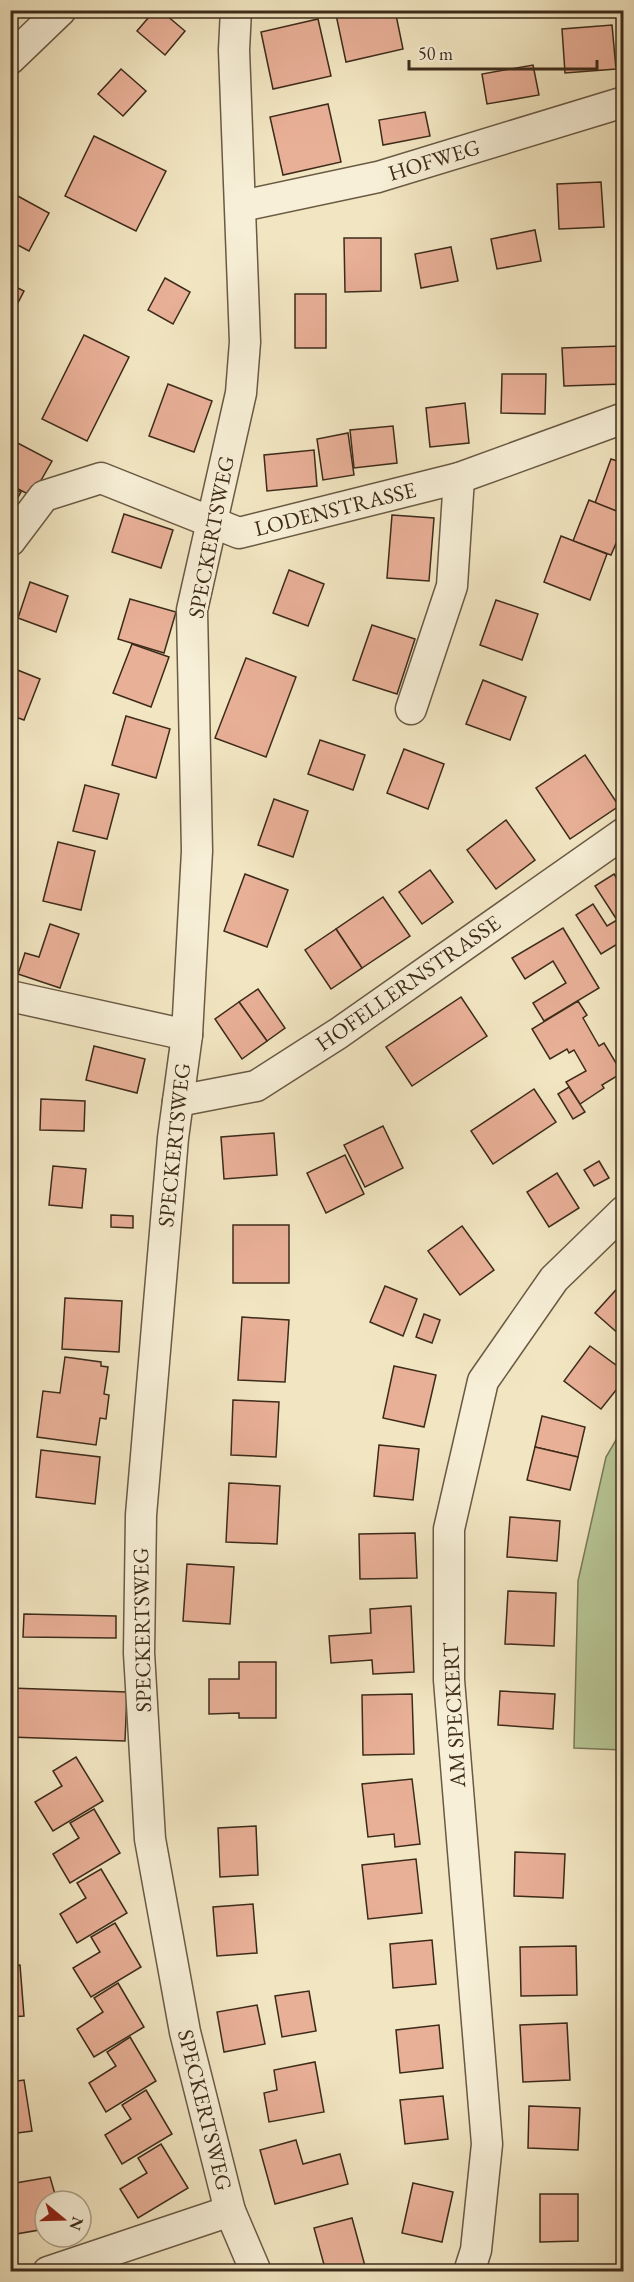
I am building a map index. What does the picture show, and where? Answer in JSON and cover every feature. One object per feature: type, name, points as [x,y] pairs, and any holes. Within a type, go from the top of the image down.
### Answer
[{"type":"street","points":[[10,59],[61,10]]},
{"type":"street","name":"SPECKERTSWEG","points":[[236,10],[234,50],[242,206],[245,342],[241,393],[192,610],[197,851],[187,1035],[172,1150],[141,1515],[138,1653],[150,1839],[185,2032],[230,2211],[256,2271]]},
{"type":"street","name":"HOFWEG","points":[[242,206],[378,177],[624,102]]},
{"type":"street","name":"LODENSTRASSE","points":[[10,541],[44,496],[101,478],[239,533],[459,478],[624,418]]},
{"type":"street","points":[[411,709],[452,586],[459,478]]},
{"type":"street","name":"HOFELLERNSTRASSE","points":[[178,1101],[256,1086],[339,1033],[624,833]]},
{"type":"street","points":[[10,996],[187,1035]]},
{"type":"street","name":"AM SPECKERT","points":[[469,2271],[476,2250],[487,2144],[449,1680],[449,1529],[483,1381],[554,1280],[624,1210]]},
{"type":"street","points":[[48,2271],[230,2211]]},
{"type":"green space","points":[[623,1428],[623,1750],[574,1748],[578,1581],[606,1457]]},
{"type":"building","points":[[155,10],[160,10],[185,31],[165,55],[137,31]]},
{"type":"building","points":[[335,10],[395,10],[403,49],[346,62]]},
{"type":"building","points":[[318,19],[331,76],[273,89],[261,32]]},
{"type":"building","points":[[612,25],[616,69],[565,73],[562,29]]},
{"type":"building","points":[[533,65],[539,95],[487,104],[482,74]]},
{"type":"building","points":[[121,69],[146,91],[123,116],[98,94]]},
{"type":"building","points":[[328,104],[341,162],[283,175],[270,117]]},
{"type":"building","points":[[425,112],[430,136],[383,145],[379,120]]},
{"type":"building","points":[[94,136],[166,171],[136,231],[65,196]]},
{"type":"building","points":[[601,182],[604,227],[559,229],[557,184]]},
{"type":"building","points":[[14,194],[49,213],[29,251],[10,241],[10,201]]},
{"type":"building","points":[[535,230],[541,261],[497,269],[491,239]]},
{"type":"building","points":[[344,238],[381,238],[381,291],[345,292]]},
{"type":"building","points":[[451,247],[458,281],[421,288],[415,254]]},
{"type":"building","points":[[165,278],[190,292],[173,324],[148,310]]},
{"type":"building","points":[[10,284],[24,291],[10,318]]},
{"type":"building","points":[[295,294],[326,294],[326,348],[295,348]]},
{"type":"building","points":[[84,335],[129,357],[87,441],[42,419]]},
{"type":"building","points":[[621,346],[623,384],[564,386],[562,348]]},
{"type":"building","points":[[502,374],[546,374],[545,414],[501,413]]},
{"type":"building","points":[[168,384],[212,401],[194,452],[149,436]]},
{"type":"building","points":[[465,403],[469,443],[430,447],[426,408]]},
{"type":"building","points":[[393,426],[397,463],[354,468],[350,430]]},
{"type":"building","points":[[348,433],[354,475],[323,480],[317,439]]},
{"type":"building","points":[[10,439],[52,461],[32,496],[10,485]]},
{"type":"building","points":[[314,450],[317,486],[267,491],[264,455]]},
{"type":"building","points":[[611,459],[624,463],[624,514],[595,503]]},
{"type":"building","points":[[10,486],[21,492],[10,511]]},
{"type":"building","points":[[589,500],[624,514],[624,525],[611,555],[573,541]]},
{"type":"building","points":[[124,514],[173,530],[161,568],[112,552]]},
{"type":"building","points":[[392,515],[434,518],[429,581],[387,578]]},
{"type":"building","points":[[561,536],[607,554],[590,600],[544,582]]},
{"type":"building","points":[[289,570],[324,584],[308,626],[273,613]]},
{"type":"building","points":[[30,582],[68,596],[56,632],[18,618]]},
{"type":"building","points":[[130,599],[176,612],[164,653],[118,639]]},
{"type":"building","points":[[496,600],[538,614],[522,660],[480,645]]},
{"type":"building","points":[[372,625],[415,639],[397,694],[353,680]]},
{"type":"building","points":[[132,644],[169,657],[151,707],[113,693]]},
{"type":"building","points":[[246,658],[296,677],[266,757],[215,738]]},
{"type":"building","points":[[10,667],[40,679],[24,720],[10,715]]},
{"type":"building","points":[[483,680],[526,697],[510,740],[466,724]]},
{"type":"building","points":[[126,716],[170,729],[156,778],[112,765]]},
{"type":"building","points":[[320,740],[365,755],[353,790],[308,774]]},
{"type":"building","points":[[404,749],[444,764],[428,809],[387,793]]},
{"type":"building","points":[[585,755],[619,806],[570,839],[536,788]]},
{"type":"building","points":[[85,785],[119,794],[107,839],[73,831]]},
{"type":"building","points":[[274,799],[308,811],[293,857],[258,845]]},
{"type":"building","points":[[506,820],[535,860],[496,889],[467,850]]},
{"type":"building","points":[[58,842],[95,851],[81,910],[43,901]]},
{"type":"building","points":[[430,870],[453,902],[422,924],[399,892]]},
{"type":"building","points":[[245,874],[288,890],[267,947],[224,931]]},
{"type":"building","points":[[614,874],[624,889],[624,940],[601,954],[576,915],[593,904],[607,926],[617,920],[595,886]]},
{"type":"building","points":[[383,897],[410,936],[362,968],[336,929]]},
{"type":"building","points":[[50,924],[79,934],[60,988],[18,974],[25,953],[39,957]]},
{"type":"building","points":[[563,928],[599,988],[544,1021],[533,1003],[566,983],[553,961],[525,979],[512,958]]},
{"type":"building","points":[[336,929],[362,968],[331,989],[305,950]]},
{"type":"building","points":[[258,989],[285,1028],[267,1041],[239,1002]]},
{"type":"building","points":[[461,997],[487,1036],[412,1086],[386,1047]]},
{"type":"building","points":[[578,1001],[587,1015],[583,1018],[599,1046],[604,1043],[622,1073],[602,1085],[604,1088],[580,1104],[566,1082],[586,1071],[574,1050],[569,1053],[567,1049],[550,1059],[532,1029]]},
{"type":"building","points":[[239,1002],[267,1041],[242,1059],[215,1019]]},
{"type":"building","points":[[94,1046],[145,1059],[137,1093],[86,1080]]},
{"type":"building","points":[[569,1087],[585,1112],[573,1119],[558,1094]]},
{"type":"building","points":[[534,1089],[556,1122],[493,1164],[471,1131]]},
{"type":"building","points":[[41,1099],[85,1101],[84,1131],[40,1130]]},
{"type":"building","points":[[383,1126],[403,1168],[365,1187],[344,1145]]},
{"type":"building","points":[[274,1133],[277,1175],[224,1179],[221,1137]]},
{"type":"building","points":[[345,1155],[364,1194],[326,1213],[307,1173]]},
{"type":"building","points":[[599,1161],[609,1178],[594,1186],[584,1170]]},
{"type":"building","points":[[53,1166],[86,1169],[82,1208],[49,1205]]},
{"type":"building","points":[[557,1173],[579,1208],[549,1227],[527,1192]]},
{"type":"building","points":[[111,1215],[133,1216],[133,1228],[111,1227]]},
{"type":"building","points":[[233,1225],[289,1225],[289,1283],[233,1283]]},
{"type":"building","points":[[462,1226],[494,1270],[460,1295],[428,1251]]},
{"type":"building","points":[[624,1281],[624,1331],[620,1335],[595,1313]]},
{"type":"building","points":[[385,1286],[417,1299],[403,1336],[370,1322]]},
{"type":"building","points":[[65,1298],[122,1301],[119,1352],[62,1349]]},
{"type":"building","points":[[424,1314],[440,1320],[432,1343],[416,1337]]},
{"type":"building","points":[[242,1317],[289,1320],[285,1382],[238,1380]]},
{"type":"building","points":[[590,1346],[624,1371],[624,1380],[601,1409],[564,1381]]},
{"type":"building","points":[[65,1357],[101,1362],[101,1366],[108,1367],[104,1394],[109,1395],[106,1419],[100,1418],[96,1445],[37,1437],[43,1391],[60,1393]]},
{"type":"building","points":[[394,1366],[436,1375],[424,1427],[383,1418]]},
{"type":"building","points":[[233,1400],[279,1402],[276,1457],[231,1455]]},
{"type":"building","points":[[542,1416],[585,1427],[578,1457],[535,1447]]},
{"type":"building","points":[[379,1445],[419,1449],[413,1500],[374,1496]]},
{"type":"building","points":[[535,1447],[578,1457],[570,1490],[527,1480]]},
{"type":"building","points":[[41,1450],[100,1457],[95,1504],[36,1497]]},
{"type":"building","points":[[229,1483],[280,1486],[277,1544],[226,1542]]},
{"type":"building","points":[[510,1517],[560,1521],[557,1561],[507,1557]]},
{"type":"building","points":[[415,1533],[417,1578],[360,1579],[359,1534]]},
{"type":"building","points":[[187,1564],[234,1567],[230,1624],[183,1621]]},
{"type":"building","points":[[508,1591],[556,1593],[554,1646],[505,1644]]},
{"type":"building","points":[[411,1606],[414,1672],[373,1674],[372,1660],[331,1663],[329,1636],[371,1633],[370,1609]]},
{"type":"building","points":[[24,1614],[116,1616],[116,1638],[23,1637]]},
{"type":"building","points":[[239,1662],[276,1662],[276,1718],[239,1718],[239,1713],[209,1714],[209,1679],[239,1679]]},
{"type":"building","points":[[10,1688],[127,1692],[125,1741],[10,1737]]},
{"type":"building","points":[[500,1691],[555,1694],[553,1729],[498,1725]]},
{"type":"building","points":[[412,1694],[414,1754],[363,1755],[362,1695]]},
{"type":"building","points":[[76,1757],[103,1801],[53,1831],[35,1802],[62,1786],[53,1771]]},
{"type":"building","points":[[412,1779],[420,1844],[395,1847],[394,1834],[368,1837],[362,1784]]},
{"type":"building","points":[[94,1809],[120,1853],[70,1883],[53,1854],[79,1838],[70,1823]]},
{"type":"building","points":[[256,1826],[258,1875],[220,1877],[218,1828]]},
{"type":"building","points":[[515,1852],[565,1854],[563,1898],[514,1896]]},
{"type":"building","points":[[416,1859],[422,1913],[368,1919],[362,1865]]},
{"type":"building","points":[[101,1869],[127,1913],[77,1943],[60,1914],[86,1898],[77,1883]]},
{"type":"building","points":[[253,1904],[257,1953],[217,1956],[213,1907]]},
{"type":"building","points":[[115,1923],[141,1967],[91,1997],[73,1968],[100,1952],[91,1937]]},
{"type":"building","points":[[432,1940],[436,1984],[393,1988],[390,1944]]},
{"type":"building","points":[[576,1946],[577,1995],[521,1996],[520,1947]]},
{"type":"building","points":[[20,1965],[24,2016],[10,2017],[10,1966]]},
{"type":"building","points":[[118,1983],[144,2027],[94,2057],[77,2029],[103,2012],[94,1998]]},
{"type":"building","points":[[309,1991],[316,2031],[282,2037],[275,1996]]},
{"type":"building","points":[[257,2005],[265,2044],[224,2052],[217,2012]]},
{"type":"building","points":[[567,2023],[570,2080],[523,2082],[520,2025]]},
{"type":"building","points":[[439,2025],[443,2068],[400,2073],[396,2030]]},
{"type":"building","points":[[130,2037],[156,2081],[106,2112],[89,2083],[116,2066],[107,2052]]},
{"type":"building","points":[[315,2062],[324,2112],[269,2122],[264,2093],[277,2090],[274,2070]]},
{"type":"building","points":[[24,2080],[32,2131],[10,2134],[10,2082]]},
{"type":"building","points":[[146,2090],[172,2134],[122,2164],[105,2135],[131,2119],[122,2105]]},
{"type":"building","points":[[443,2096],[448,2139],[405,2144],[400,2100]]},
{"type":"building","points":[[529,2106],[580,2108],[578,2150],[528,2148]]},
{"type":"building","points":[[296,2140],[303,2164],[340,2154],[348,2184],[275,2204],[260,2150]]},
{"type":"building","points":[[161,2144],[188,2188],[138,2218],[120,2189],[147,2173],[138,2158]]},
{"type":"building","points":[[50,2177],[54,2189],[33,2189],[33,2231],[10,2235],[10,2184]]},
{"type":"building","points":[[413,2183],[453,2192],[442,2242],[402,2233]]},
{"type":"building","points":[[540,2194],[578,2194],[578,2241],[540,2242]]},
{"type":"building","points":[[352,2218],[365,2266],[345,2272],[326,2272],[314,2228]]}]
